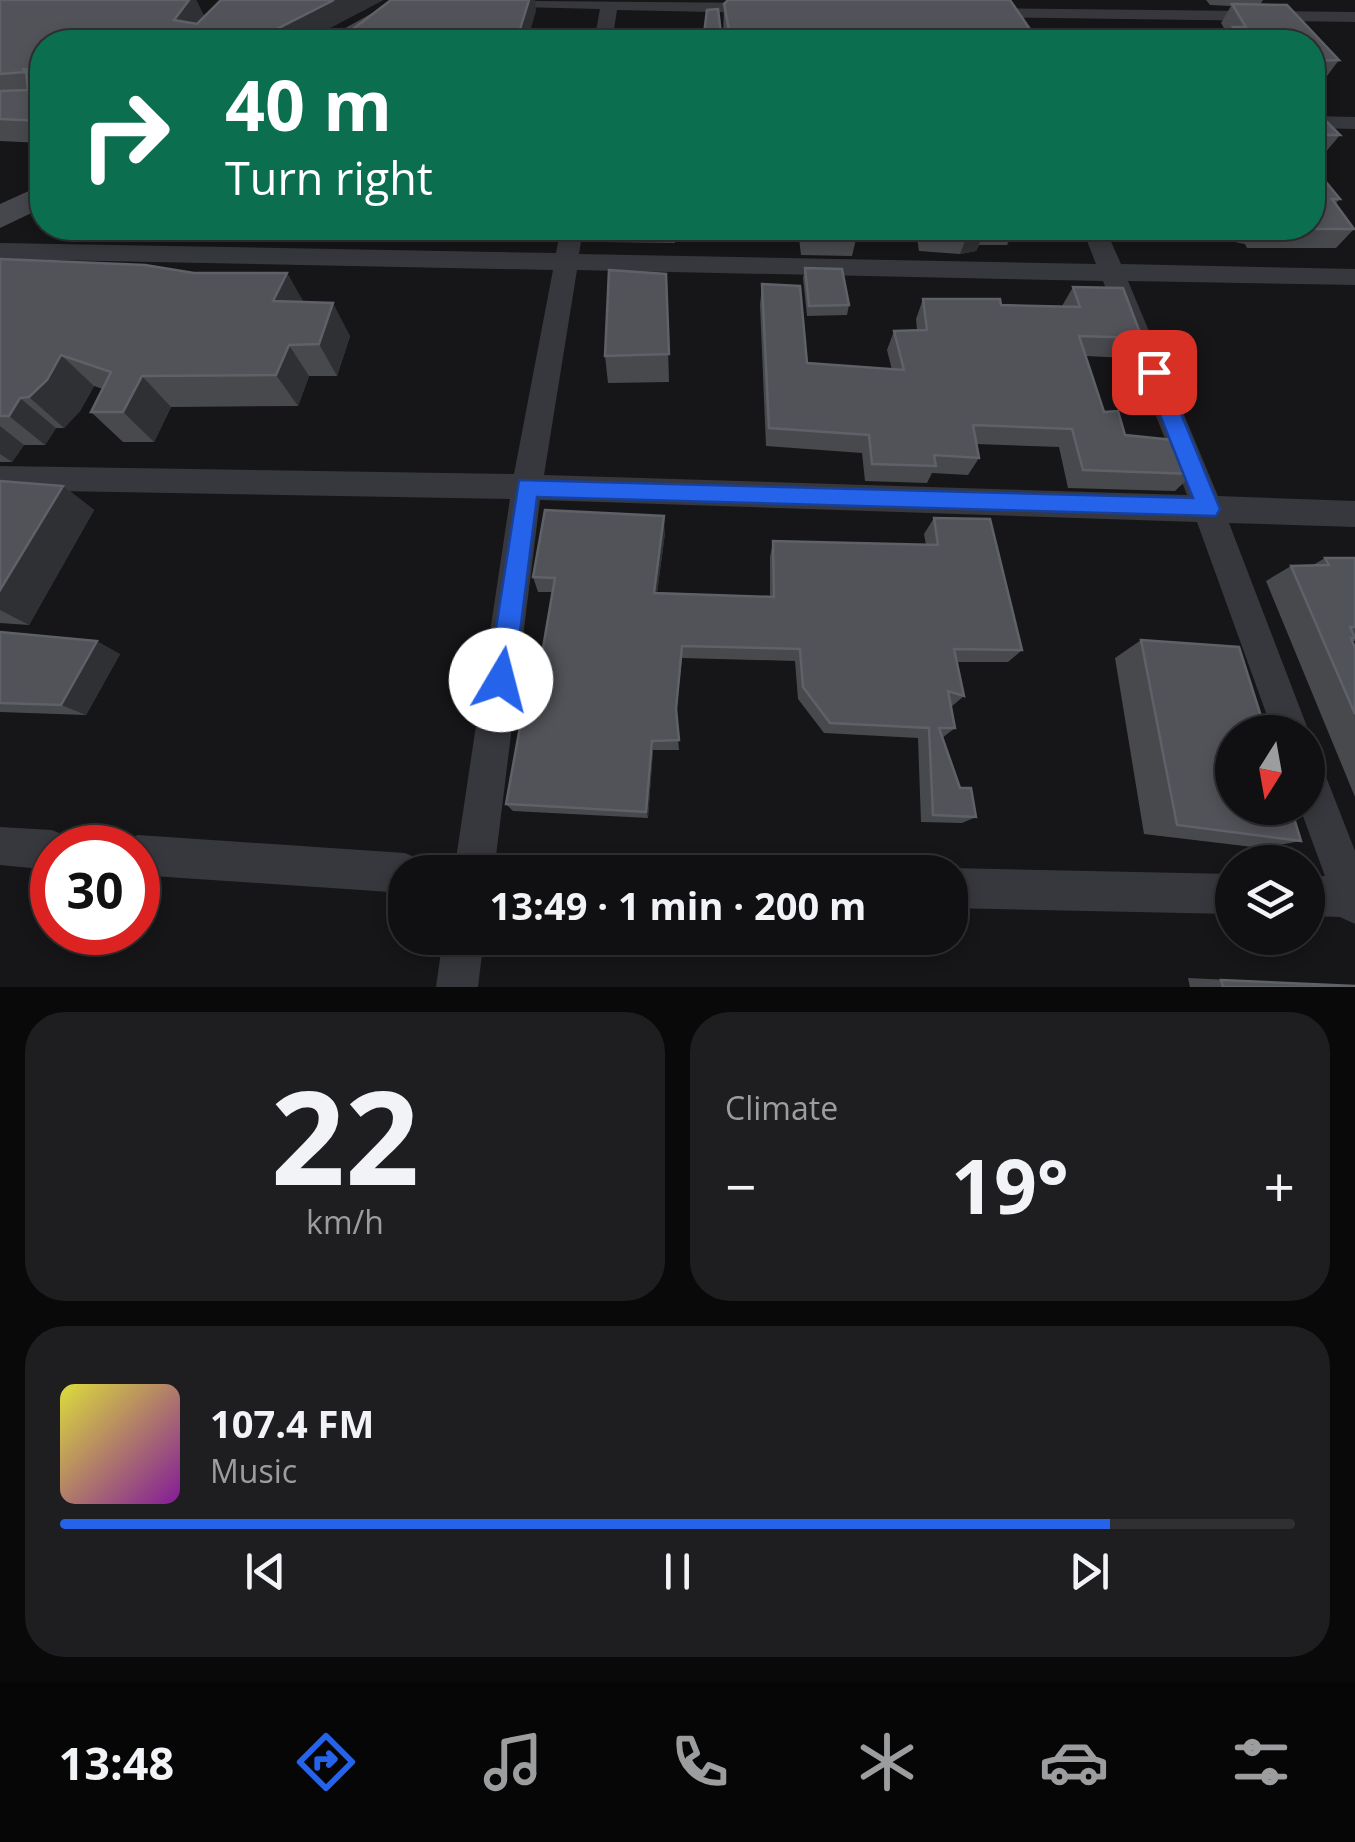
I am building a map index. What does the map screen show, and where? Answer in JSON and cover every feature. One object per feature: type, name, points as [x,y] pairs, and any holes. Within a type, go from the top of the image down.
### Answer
[{"type":"street","points":[[357,30],[416,0]]},
{"type":"street","points":[[435,0],[788,8]]},
{"type":"street","points":[[605,30],[610,2]]},
{"type":"street","points":[[966,12],[1355,16]]},
{"type":"street","points":[[1325,122],[1355,123]]},
{"type":"street","points":[[0,217],[30,201]]},
{"type":"street","points":[[476,855],[527,487],[570,240]]},
{"type":"street","points":[[1099,240],[1208,509],[1285,715]]},
{"type":"street","points":[[0,251],[1355,277]]},
{"type":"street","points":[[22,280],[44,251]]},
{"type":"street","points":[[0,478],[527,487],[1355,514]]},
{"type":"street","points":[[1325,821],[1354,899],[1325,897]]},
{"type":"street","points":[[0,846],[30,848]]},
{"type":"street","points":[[160,857],[388,873]]},
{"type":"street","points":[[968,888],[1215,894]]},
{"type":"street","points":[[457,987],[462,955]]},
{"type":"building","points":[[0,0],[189,0],[174,20],[197,24],[221,0],[334,0],[275,30],[30,30],[30,69],[22,69],[30,72],[30,120],[0,119],[0,91],[28,90],[26,72],[0,74]]},
{"type":"building","points":[[391,0],[529,0],[520,30],[352,30]]},
{"type":"building","points":[[728,0],[1010,0],[1031,30],[729,30],[724,4]]},
{"type":"building","points":[[1232,4],[1287,5],[1311,30],[1233,27],[1246,27]]},
{"type":"building","points":[[718,9],[721,30],[704,30],[707,10]]},
{"type":"building","points":[[1325,45],[1339,60],[1325,61]]},
{"type":"building","points":[[1325,120],[1340,135],[1325,135]]},
{"type":"building","points":[[1325,181],[1340,199],[1332,199],[1354,229],[1325,229]]},
{"type":"building","points":[[0,259],[145,265],[194,273],[287,273],[273,301],[333,303],[319,344],[289,345],[276,375],[142,376],[123,412],[91,412],[111,372],[61,355],[47,380],[29,397],[20,398],[9,416],[0,416]]},
{"type":"building","points":[[805,268],[842,269],[849,305],[809,306]]},
{"type":"building","points":[[609,270],[666,274],[669,354],[605,356]]},
{"type":"building","points":[[762,284],[800,286],[807,363],[904,370],[894,331],[927,330],[923,299],[1000,299],[1001,305],[1080,307],[1073,287],[1123,288],[1142,338],[1079,336],[1104,412],[1118,411],[1125,435],[1183,441],[1193,474],[1083,470],[1072,429],[973,425],[979,458],[934,455],[936,466],[872,464],[869,435],[769,428]]},
{"type":"building","points":[[0,481],[63,486],[0,590]]},
{"type":"building","points":[[545,510],[664,516],[654,593],[774,597],[773,541],[938,545],[934,518],[990,519],[1022,650],[954,649],[964,696],[948,691],[955,728],[939,728],[960,788],[971,788],[976,817],[933,815],[929,728],[830,723],[803,687],[800,649],[682,646],[676,709],[679,740],[652,741],[646,812],[506,804],[528,683],[537,647],[543,648],[555,578],[533,577]]},
{"type":"building","points":[[1325,558],[1355,558],[1355,627],[1350,627],[1355,638],[1351,638],[1355,648],[1355,714],[1291,566],[1329,565]]},
{"type":"building","points":[[0,632],[97,641],[61,705],[0,703]]},
{"type":"building","points":[[1141,640],[1239,647],[1261,715],[1215,715],[1215,825],[1296,825],[1301,841],[1177,825]]},
{"type":"building","points":[[1221,980],[1355,986],[1355,987],[1223,987]]},
{"type":"route","points":[[501,680],[527,487],[1208,509],[1154,372]]}]
